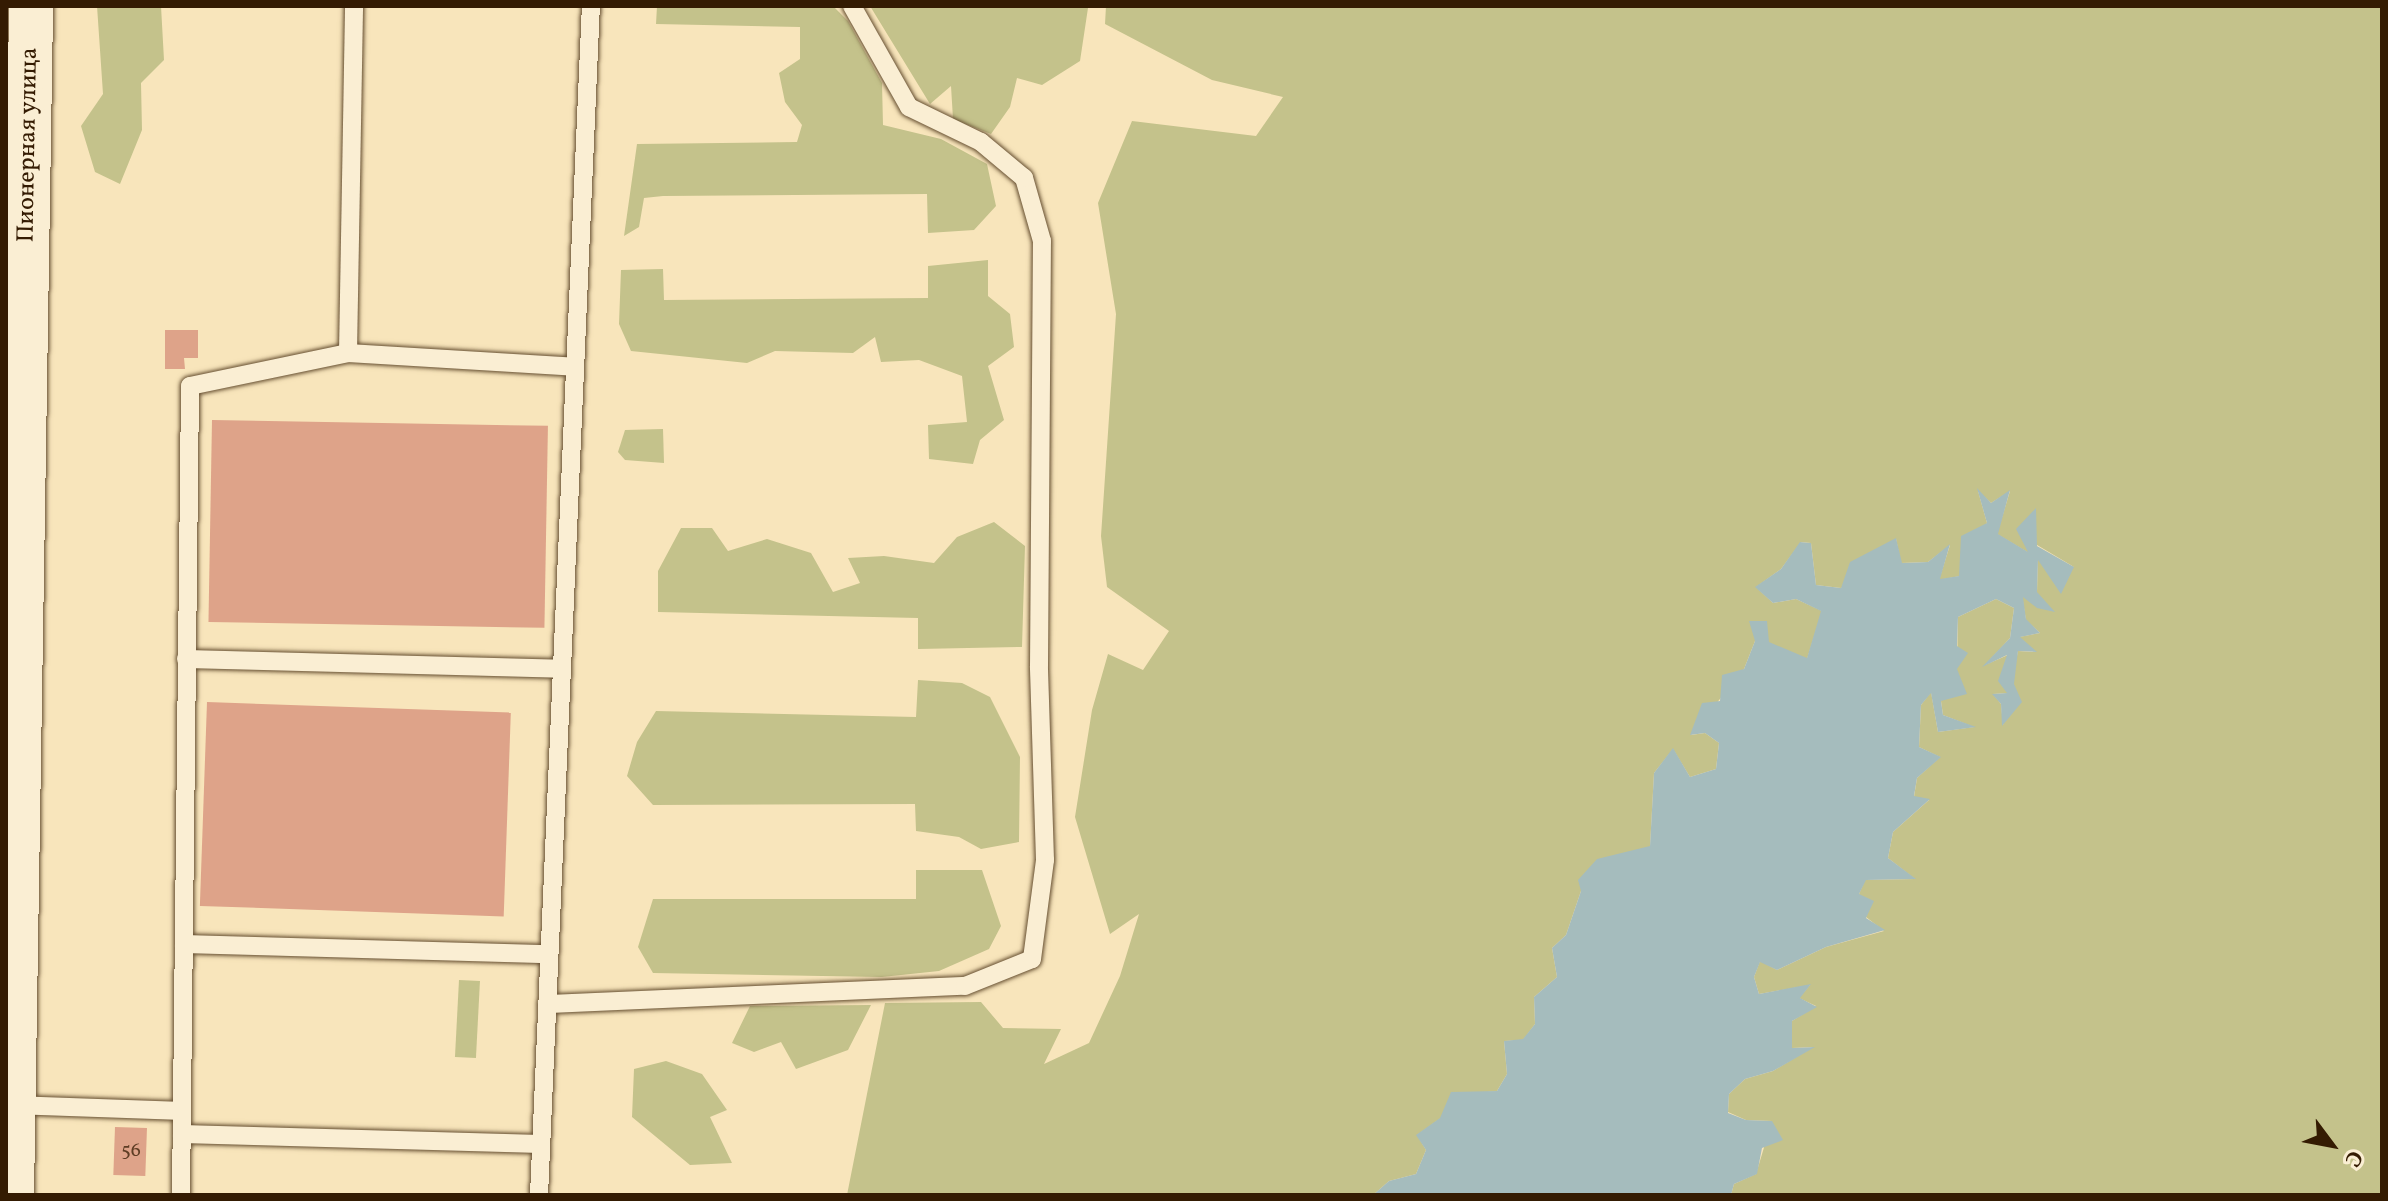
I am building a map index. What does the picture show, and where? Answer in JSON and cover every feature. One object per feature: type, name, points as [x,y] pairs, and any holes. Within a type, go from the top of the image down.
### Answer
[{"type":"main road","name":"Пионерная улица","points":[[12,1195],[31,6]]},
{"type":"lane","points":[[348,353],[354,6]]},
{"type":"lane","points":[[539,1195],[591,6]]},
{"type":"lane","points":[[547,1004],[965,986],[1032,959],[1045,860],[1039,666],[1042,241],[1024,178],[981,142],[909,107],[852,6]]},
{"type":"lane","points":[[181,1195],[190,386],[348,353],[575,367]]},
{"type":"lane","points":[[186,659],[562,669]]},
{"type":"lane","points":[[184,944],[549,954]]},
{"type":"lane","points":[[14,1105],[182,1111]]},
{"type":"lane","points":[[182,1134],[541,1144]]},
{"type":"shaded area","points":[[97,6],[161,6],[164,60],[141,83],[142,130],[120,184],[95,172],[81,126],[103,94]]},
{"type":"shaded area","points":[[657,6],[833,6],[848,21],[882,83],[883,125],[941,139],[987,164],[996,206],[974,230],[928,233],[927,194],[663,196],[644,198],[639,227],[624,236],[637,144],[797,142],[802,125],[785,102],[779,73],[800,59],[800,27],[656,24]]},
{"type":"shaded area","points":[[870,6],[1088,8],[1080,61],[1042,85],[1017,78],[1010,107],[991,134],[953,119],[951,86],[930,104]]},
{"type":"shaded area","points":[[1106,6],[2382,6],[2382,1195],[1731,1195],[1734,1184],[1756,1174],[1772,1121],[1746,1120],[1728,1112],[1729,1094],[1745,1079],[1773,1071],[1813,1047],[1792,1048],[1792,1021],[1816,1006],[1799,998],[1810,985],[1759,994],[1754,977],[1760,961],[1777,970],[1826,947],[1884,931],[1866,917],[1859,894],[1865,880],[1915,879],[1888,858],[1893,832],[1929,800],[1914,797],[1917,778],[1940,757],[1919,747],[1921,705],[1931,692],[1938,732],[1974,727],[1943,715],[1941,701],[1957,669],[1958,617],[1996,599],[2014,608],[2010,638],[1985,665],[2008,655],[2007,693],[1993,694],[2001,704],[2003,725],[2018,651],[2036,652],[2019,637],[2040,633],[2026,620],[2022,596],[2037,592],[2038,557],[2074,567],[2022,536],[2029,553],[1997,534],[2010,491],[1991,503],[1978,491],[1987,523],[1960,576],[1939,580],[1950,545],[1928,562],[1901,563],[1896,539],[1841,588],[1816,585],[1811,543],[1801,542],[1781,569],[1756,587],[1773,603],[1796,599],[1822,611],[1807,659],[1755,641],[1744,669],[1691,735],[1705,733],[1719,743],[1716,769],[1690,777],[1673,749],[1654,773],[1650,847],[1636,851],[1581,891],[1566,935],[1552,948],[1557,977],[1534,997],[1535,1024],[1523,1040],[1504,1041],[1507,1074],[1497,1091],[1476,1093],[1417,1135],[1426,1150],[1416,1174],[1389,1181],[1373,1195],[847,1195],[885,1003],[981,1002],[1003,1028],[1061,1029],[1044,1064],[1089,1043],[1120,976],[1139,914],[1110,934],[1075,817],[1092,710],[1108,654],[1143,670],[1169,631],[1107,587],[1101,536],[1116,314],[1098,203],[1132,121],[1256,136],[1283,97],[1212,80],[1105,24]]},
{"type":"shaded area","points":[[988,260],[988,296],[1010,314],[1014,347],[988,366],[1004,420],[980,440],[973,464],[929,459],[928,425],[967,422],[962,376],[919,360],[881,362],[875,337],[853,353],[775,351],[747,363],[631,351],[619,324],[621,270],[663,269],[664,300],[928,298],[928,266]]},
{"type":"shaded area","points":[[663,429],[664,463],[625,460],[618,452],[625,430]]},
{"type":"shaded area","points":[[994,522],[1025,546],[1022,647],[918,649],[918,618],[658,612],[658,571],[681,528],[712,528],[728,551],[767,539],[811,553],[833,592],[860,583],[848,558],[884,556],[934,563],[957,537]]},
{"type":"shaded area","points":[[918,680],[962,683],[990,697],[1020,757],[1019,842],[981,849],[959,837],[916,831],[915,804],[653,805],[627,776],[637,742],[656,711],[916,717]]},
{"type":"shaded area","points":[[916,870],[982,870],[1001,926],[989,949],[939,971],[882,977],[653,973],[638,947],[653,899],[916,899]]},
{"type":"shaded area","points":[[459,980],[480,981],[476,1058],[455,1057]]},
{"type":"shaded area","points":[[871,1005],[848,1050],[796,1069],[781,1042],[754,1052],[732,1043],[750,1006]]},
{"type":"shaded area","points":[[666,1061],[702,1074],[727,1110],[710,1117],[732,1163],[690,1165],[632,1117],[634,1069]]},
{"type":"water","points":[[1977,488],[1991,503],[2010,490],[1998,534],[2028,552],[2016,529],[2036,508],[2037,546],[2074,567],[2061,594],[2038,560],[2037,592],[2055,612],[2037,608],[2023,597],[2026,619],[2040,633],[2020,637],[2037,652],[2018,651],[2014,684],[2022,702],[2002,726],[2001,704],[1992,694],[2007,693],[1998,681],[2007,655],[1982,667],[2010,638],[2014,608],[1996,599],[1958,617],[1957,646],[1968,653],[1957,669],[1967,694],[1941,701],[1943,715],[1976,727],[1938,732],[1931,693],[1921,705],[1919,747],[1941,757],[1917,778],[1914,796],[1930,799],[1893,832],[1888,858],[1916,879],[1866,880],[1859,894],[1874,901],[1866,918],[1885,930],[1826,947],[1777,970],[1760,962],[1754,977],[1759,994],[1811,984],[1800,998],[1817,1007],[1792,1021],[1792,1048],[1815,1047],[1773,1071],[1745,1079],[1729,1094],[1728,1113],[1746,1120],[1772,1121],[1783,1140],[1762,1148],[1757,1174],[1734,1184],[1731,1195],[1373,1195],[1389,1181],[1416,1174],[1426,1150],[1416,1135],[1440,1118],[1451,1092],[1497,1091],[1507,1074],[1504,1041],[1523,1039],[1535,1024],[1534,997],[1557,977],[1552,948],[1566,935],[1581,891],[1578,880],[1597,859],[1650,846],[1654,773],[1673,748],[1690,777],[1716,769],[1719,743],[1705,733],[1690,735],[1702,703],[1720,701],[1722,675],[1744,669],[1755,641],[1749,621],[1767,621],[1769,642],[1807,658],[1821,611],[1796,599],[1773,603],[1755,587],[1781,569],[1800,542],[1811,543],[1816,585],[1841,588],[1850,562],[1896,538],[1902,563],[1928,562],[1950,544],[1940,579],[1959,576],[1961,536],[1987,523]]},
{"type":"building","points":[[165,330],[198,330],[198,358],[184,358],[185,369],[165,369]]},
{"type":"building","points":[[212,420],[548,426],[544,628],[208,622]]},
{"type":"building","points":[[207,702],[511,713],[504,916],[200,906]]},
{"type":"building","points":[[115,1127],[147,1128],[145,1176],[113,1175]]}]
